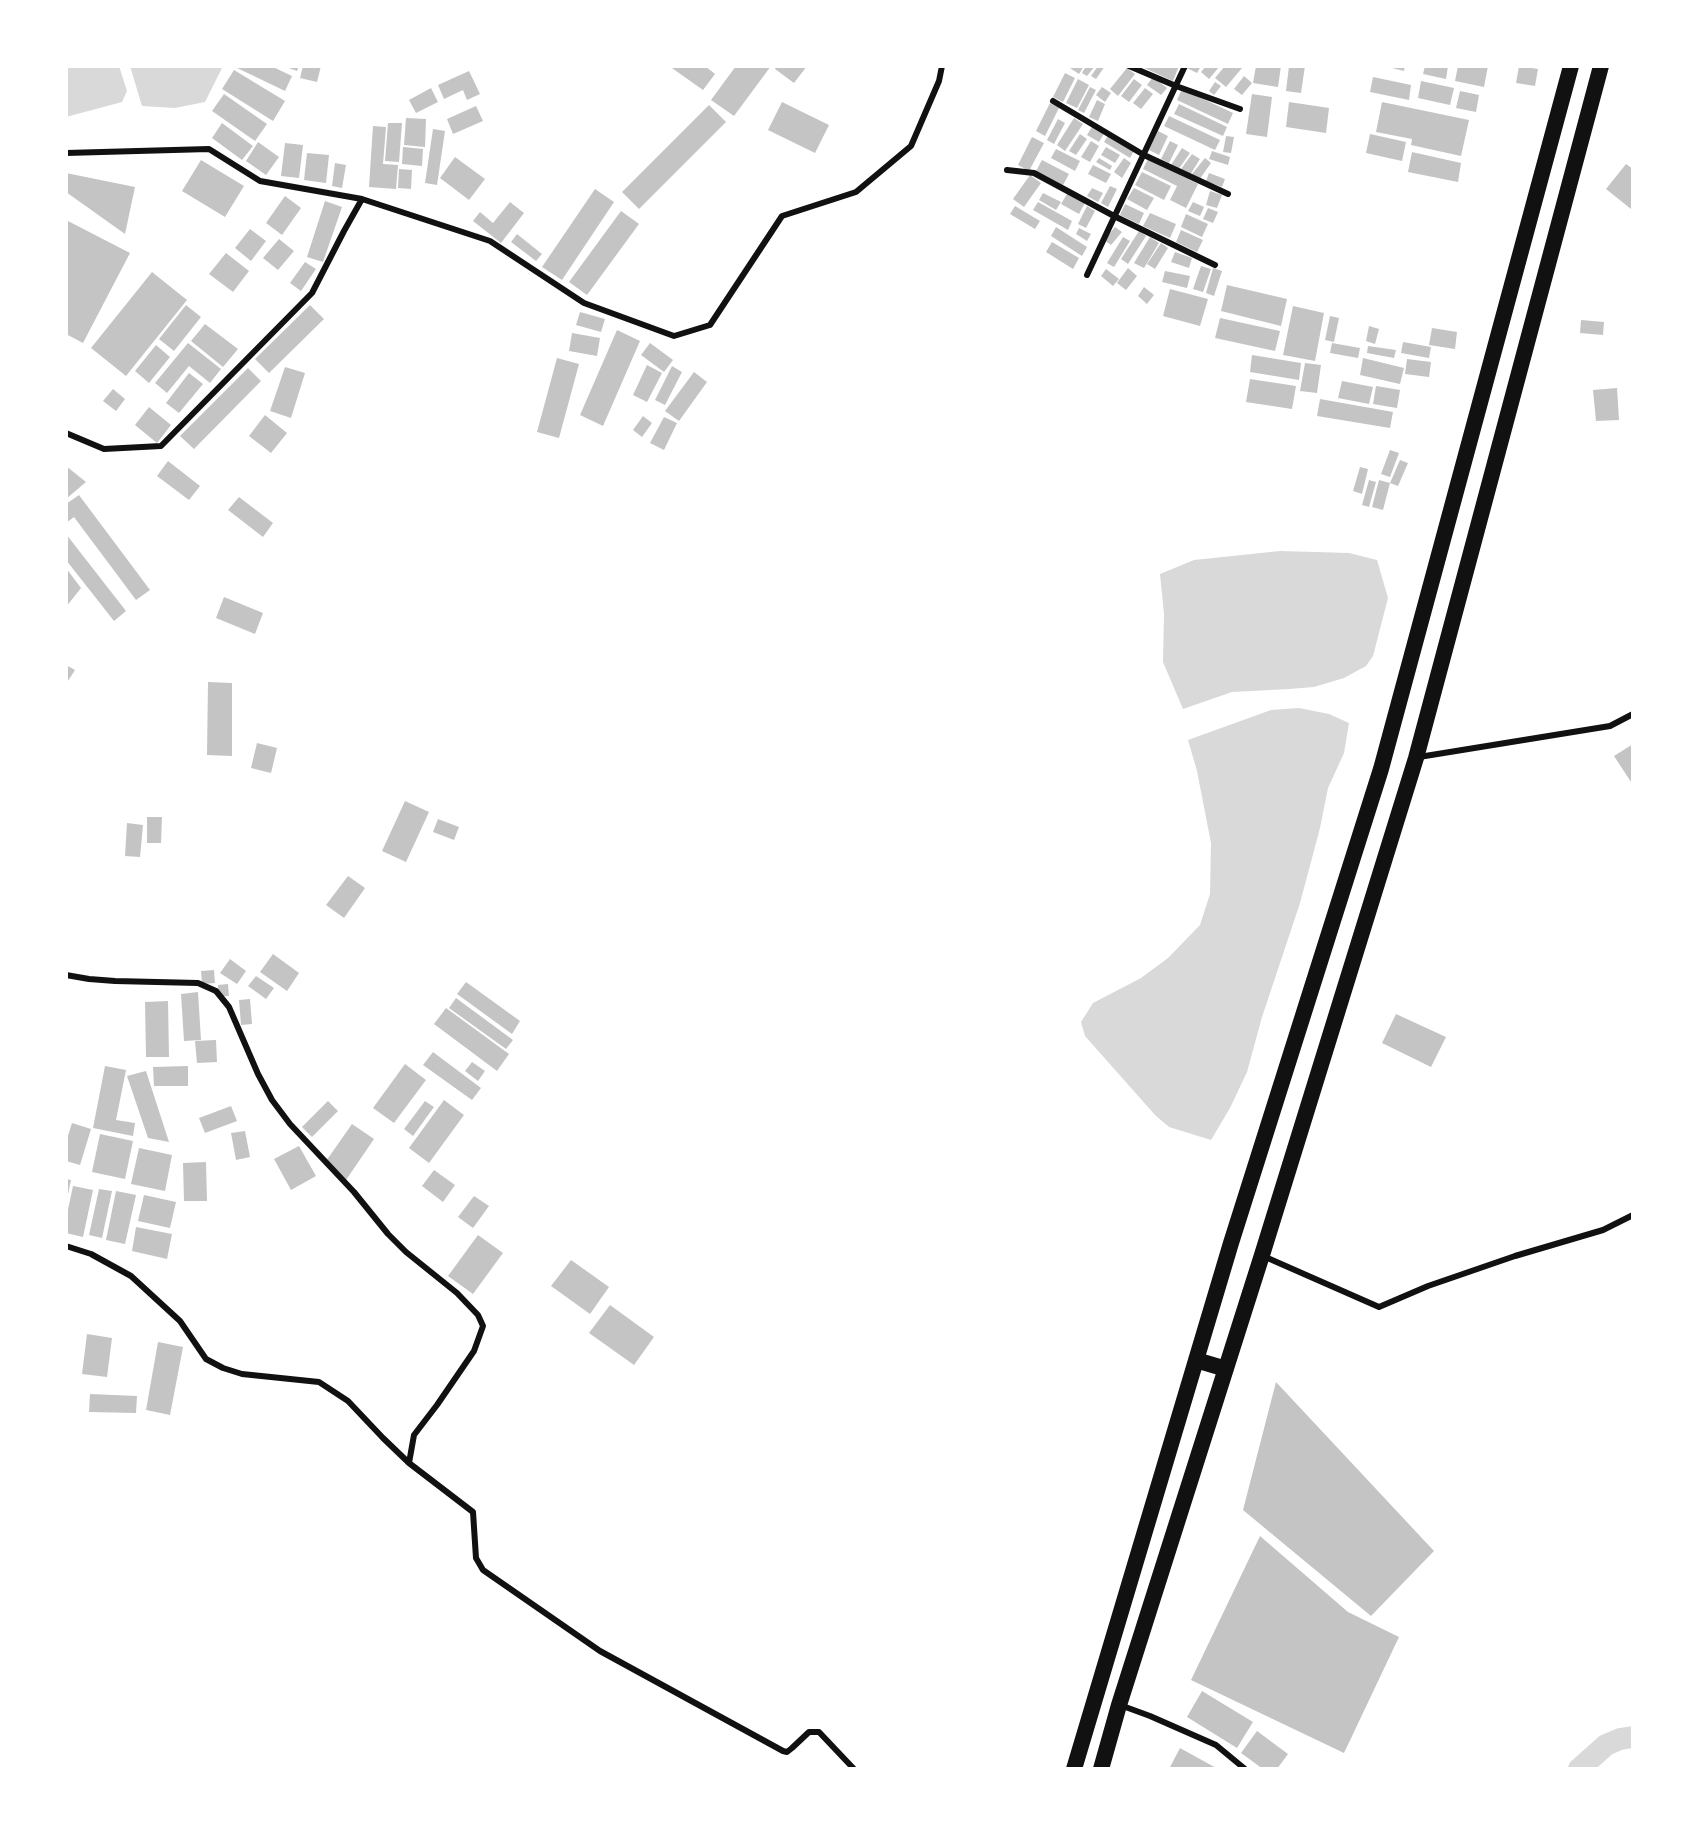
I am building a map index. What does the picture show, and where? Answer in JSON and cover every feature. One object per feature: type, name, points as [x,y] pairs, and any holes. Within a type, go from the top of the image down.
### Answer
[{"type":"highway","points":[[1074,1769],[1231,1243],[1381,769],[1571,66]]},
{"type":"highway","points":[[1101,1769],[1119,1705],[1416,758],[1601,66]]},
{"type":"highway","points":[[1196,1360],[1226,1369]]},
{"type":"street","points":[[66,153],[209,149],[260,181],[362,199],[490,241],[584,303],[674,336],[710,325],[782,216],[856,192],[912,146],[939,81],[942,66]]},
{"type":"street","points":[[1129,66],[1240,109]]},
{"type":"street","points":[[1087,275],[1185,66]]},
{"type":"street","points":[[1053,100],[1144,155],[1228,195]]},
{"type":"street","points":[[1006,170],[1034,173],[1215,266]]},
{"type":"street","points":[[66,433],[104,449],[161,446],[312,293],[362,199]]},
{"type":"street","points":[[1416,758],[1610,726],[1633,714]]},
{"type":"street","points":[[66,975],[115,981],[198,983],[216,991],[229,1007],[272,1100],[290,1124],[354,1192],[388,1234],[406,1252],[457,1293],[478,1316],[483,1326],[474,1351],[414,1435],[409,1463]]},
{"type":"street","points":[[1262,1255],[1378,1306],[1515,1256],[1603,1230],[1633,1215]]},
{"type":"street","points":[[66,1246],[91,1254],[131,1276],[180,1322],[206,1359],[242,1374],[319,1382],[352,1405],[409,1463],[473,1512],[477,1558],[483,1570],[600,1651],[783,1751],[787,1752],[809,1732],[819,1732],[854,1769]]},
{"type":"street","points":[[1119,1705],[1216,1745],[1245,1769]]},
{"type":"shaded area","points":[[66,66],[119,66],[127,91],[122,102],[66,117]]},
{"type":"shaded area","points":[[130,66],[223,66],[205,102],[175,108],[142,106]]},
{"type":"shaded area","points":[[1280,551],[1349,553],[1377,560],[1388,598],[1373,656],[1366,666],[1344,678],[1314,687],[1232,692],[1183,709],[1163,662],[1164,614],[1160,574],[1194,560]]},
{"type":"shaded area","points":[[1299,708],[1329,714],[1349,723],[1344,753],[1328,788],[1300,903],[1262,1017],[1247,1072],[1230,1108],[1211,1140],[1169,1127],[1155,1115],[1085,1036],[1081,1022],[1093,1003],[1141,978],[1168,958],[1200,925],[1210,894],[1211,843],[1197,771],[1188,740],[1271,710]]},
{"type":"building","points":[[233,66],[271,66],[292,76],[285,91]]},
{"type":"building","points":[[283,66],[299,66],[297,71]]},
{"type":"building","points":[[303,66],[321,66],[317,82],[300,78]]},
{"type":"building","points":[[669,66],[705,66],[715,74],[703,90]]},
{"type":"building","points":[[736,66],[771,66],[734,116],[711,100]]},
{"type":"building","points":[[777,66],[807,66],[794,83],[775,69]]},
{"type":"building","points":[[1071,66],[1084,66],[1079,74],[1070,68]]},
{"type":"building","points":[[1086,66],[1095,66],[1087,76],[1082,73]]},
{"type":"building","points":[[1098,66],[1105,66],[1096,79],[1091,76]]},
{"type":"building","points":[[1140,66],[1179,66],[1173,81]]},
{"type":"building","points":[[1188,66],[1201,66],[1197,73],[1187,68]]},
{"type":"building","points":[[1206,66],[1220,66],[1209,79],[1201,72]]},
{"type":"building","points":[[1225,66],[1242,68],[1226,87],[1215,78]]},
{"type":"building","points":[[1256,66],[1281,66],[1278,87],[1253,83]]},
{"type":"building","points":[[1289,66],[1305,66],[1301,93],[1286,91]]},
{"type":"building","points":[[1384,66],[1405,66],[1404,71]]},
{"type":"building","points":[[1425,66],[1448,66],[1446,79],[1423,74]]},
{"type":"building","points":[[1458,66],[1488,66],[1484,87],[1455,81]]},
{"type":"building","points":[[1519,66],[1538,69],[1535,86],[1516,83]]},
{"type":"building","points":[[1127,68],[1135,74],[1118,96],[1110,89]]},
{"type":"building","points":[[234,70],[285,101],[273,121],[222,89]]},
{"type":"building","points":[[469,71],[480,94],[467,100],[463,90],[444,99],[438,85]]},
{"type":"building","points":[[1065,73],[1075,78],[1063,102],[1053,97]]},
{"type":"building","points":[[1244,76],[1252,83],[1242,95],[1234,89]]},
{"type":"building","points":[[1153,77],[1167,88],[1161,95],[1147,85]]},
{"type":"building","points":[[1373,77],[1411,85],[1409,100],[1370,92]]},
{"type":"building","points":[[1078,79],[1089,85],[1077,108],[1066,103]]},
{"type":"building","points":[[1134,79],[1142,85],[1129,102],[1121,96]]},
{"type":"building","points":[[1421,81],[1454,88],[1450,105],[1418,98]]},
{"type":"building","points":[[1215,82],[1221,86],[1214,95],[1209,91]]},
{"type":"building","points":[[1090,87],[1096,90],[1084,113],[1078,110]]},
{"type":"building","points":[[1102,87],[1111,93],[1105,102],[1096,95]]},
{"type":"building","points":[[431,88],[438,102],[416,113],[409,100]]},
{"type":"building","points":[[1145,88],[1153,94],[1141,109],[1133,103]]},
{"type":"building","points":[[1182,89],[1233,113],[1228,124],[1177,100]]},
{"type":"building","points":[[1460,91],[1479,95],[1476,112],[1456,108]]},
{"type":"building","points":[[224,94],[267,124],[255,141],[212,111]]},
{"type":"building","points":[[1252,94],[1272,97],[1267,137],[1246,134]]},
{"type":"building","points":[[1097,100],[1105,104],[1098,121],[1089,117]]},
{"type":"building","points":[[782,102],[829,125],[815,153],[768,130]]},
{"type":"building","points":[[1289,102],[1329,108],[1326,133],[1286,127]]},
{"type":"building","points":[[1382,102],[1469,120],[1461,156],[1411,145],[1412,139],[1376,132]]},
{"type":"building","points":[[1050,103],[1059,108],[1045,136],[1036,131]]},
{"type":"building","points":[[1179,104],[1227,127],[1223,136],[1174,114]]},
{"type":"building","points":[[709,105],[726,122],[639,209],[622,192]]},
{"type":"building","points":[[476,106],[483,121],[453,134],[447,119]]},
{"type":"building","points":[[1169,116],[1220,140],[1215,150],[1164,126]]},
{"type":"building","points":[[406,118],[426,119],[425,147],[404,145]]},
{"type":"building","points":[[1074,118],[1083,124],[1065,151],[1057,145]]},
{"type":"building","points":[[1058,119],[1065,123],[1054,144],[1047,140]]},
{"type":"building","points":[[222,123],[253,146],[242,160],[212,138]]},
{"type":"building","points":[[388,123],[402,123],[399,162],[385,161]]},
{"type":"building","points":[[1093,125],[1105,132],[1099,142],[1087,135]]},
{"type":"building","points":[[373,126],[386,127],[383,164],[398,165],[396,189],[369,187]]},
{"type":"building","points":[[433,129],[445,131],[437,185],[425,183]]},
{"type":"building","points":[[1158,131],[1168,136],[1159,155],[1149,150]]},
{"type":"building","points":[[1080,134],[1087,139],[1076,155],[1069,151]]},
{"type":"building","points":[[1109,134],[1135,149],[1130,158],[1104,142]]},
{"type":"building","points":[[1370,134],[1406,142],[1402,161],[1366,153]]},
{"type":"building","points":[[1226,136],[1234,137],[1231,153],[1223,152]]},
{"type":"building","points":[[1032,137],[1044,143],[1029,171],[1018,165]]},
{"type":"building","points":[[1091,141],[1099,146],[1090,162],[1081,157]]},
{"type":"building","points":[[1170,141],[1178,145],[1169,163],[1161,159]]},
{"type":"building","points":[[258,142],[279,157],[266,175],[246,161]]},
{"type":"building","points":[[285,143],[303,145],[299,178],[281,176]]},
{"type":"building","points":[[403,147],[423,149],[422,166],[402,164]]},
{"type":"building","points":[[1106,147],[1120,155],[1115,163],[1101,155]]},
{"type":"building","points":[[1182,148],[1190,153],[1178,170],[1171,165]]},
{"type":"building","points":[[1056,149],[1080,161],[1075,171],[1051,158]]},
{"type":"building","points":[[1212,151],[1230,157],[1228,165],[1209,159]]},
{"type":"building","points":[[1412,152],[1461,163],[1458,182],[1408,172]]},
{"type":"building","points":[[307,153],[329,155],[326,183],[304,180]]},
{"type":"building","points":[[1192,154],[1200,159],[1190,175],[1181,169]]},
{"type":"building","points":[[455,157],[485,179],[469,200],[440,178]]},
{"type":"building","points":[[1099,158],[1112,166],[1110,170],[1096,162]]},
{"type":"building","points":[[1124,158],[1131,163],[1122,178],[1114,172]]},
{"type":"building","points":[[1205,158],[1211,163],[1199,180],[1192,174]]},
{"type":"building","points":[[1148,159],[1198,184],[1186,208],[1170,200],[1177,186],[1143,169]]},
{"type":"building","points":[[201,160],[244,186],[225,217],[182,191]]},
{"type":"building","points":[[1042,160],[1069,174],[1063,185],[1036,171]]},
{"type":"building","points":[[335,163],[346,165],[342,188],[332,186]]},
{"type":"building","points":[[1626,164],[1633,169],[1633,207],[1631,209],[1606,189]]},
{"type":"building","points":[[1093,165],[1111,174],[1106,183],[1088,174]]},
{"type":"building","points":[[399,169],[412,170],[411,189],[398,188]]},
{"type":"building","points":[[1142,172],[1171,186],[1164,200],[1135,185]]},
{"type":"building","points":[[66,173],[135,187],[125,234],[66,192]]},
{"type":"building","points":[[1209,173],[1225,179],[1222,187],[1206,181]]},
{"type":"building","points":[[1030,175],[1041,183],[1024,207],[1013,199]]},
{"type":"building","points":[[1110,186],[1117,189],[1108,207],[1101,203]]},
{"type":"building","points":[[1092,188],[1103,193],[1098,202],[1087,196]]},
{"type":"building","points":[[1134,188],[1154,198],[1147,210],[1127,199]]},
{"type":"building","points":[[595,189],[614,202],[562,280],[542,267]]},
{"type":"building","points":[[1210,191],[1222,195],[1217,208],[1206,205]]},
{"type":"building","points":[[1043,193],[1061,202],[1056,210],[1039,200]]},
{"type":"building","points":[[1067,194],[1085,203],[1079,214],[1061,204]]},
{"type":"building","points":[[285,196],[301,208],[282,235],[266,223]]},
{"type":"building","points":[[325,201],[342,207],[323,262],[307,257]]},
{"type":"building","points":[[510,202],[524,213],[501,243],[473,221],[480,212],[493,223]]},
{"type":"building","points":[[1038,202],[1072,221],[1068,230],[1033,210]]},
{"type":"building","points":[[1193,202],[1204,207],[1200,216],[1188,211]]},
{"type":"building","points":[[1125,204],[1144,213],[1139,224],[1120,215]]},
{"type":"building","points":[[1015,206],[1040,221],[1035,229],[1010,214]]},
{"type":"building","points":[[1087,206],[1095,211],[1086,228],[1078,224]]},
{"type":"building","points":[[1208,208],[1218,212],[1213,223],[1203,219]]},
{"type":"building","points":[[621,211],[639,224],[587,295],[569,282]]},
{"type":"building","points":[[1150,213],[1176,224],[1170,238],[1143,226]]},
{"type":"building","points":[[1186,214],[1208,224],[1202,237],[1181,227]]},
{"type":"building","points":[[66,220],[130,253],[83,343],[66,334]]},
{"type":"building","points":[[1056,227],[1087,247],[1082,256],[1051,236]]},
{"type":"building","points":[[1115,227],[1122,232],[1111,245],[1104,240]]},
{"type":"building","points":[[1079,228],[1091,234],[1087,241],[1076,234]]},
{"type":"building","points":[[250,229],[266,241],[251,261],[235,248]]},
{"type":"building","points":[[1181,230],[1203,240],[1197,252],[1176,242]]},
{"type":"building","points":[[1139,231],[1146,236],[1128,264],[1121,259]]},
{"type":"building","points":[[517,234],[542,254],[536,261],[511,242]]},
{"type":"building","points":[[1123,237],[1130,241],[1114,267],[1107,263]]},
{"type":"building","points":[[1150,237],[1159,243],[1144,268],[1134,263]]},
{"type":"building","points":[[279,239],[294,251],[278,270],[263,258]]},
{"type":"building","points":[[1052,242],[1079,258],[1073,269],[1046,252]]},
{"type":"building","points":[[1161,243],[1168,248],[1155,269],[1147,264]]},
{"type":"building","points":[[1175,252],[1192,258],[1189,268],[1171,262]]},
{"type":"building","points":[[226,253],[249,271],[233,292],[209,274]]},
{"type":"building","points":[[305,262],[316,269],[301,291],[290,283]]},
{"type":"building","points":[[1201,266],[1211,269],[1203,292],[1193,289]]},
{"type":"building","points":[[1128,268],[1137,276],[1126,290],[1117,283]]},
{"type":"building","points":[[1213,268],[1222,271],[1214,296],[1206,293]]},
{"type":"building","points":[[1106,269],[1119,279],[1113,286],[1101,276]]},
{"type":"building","points":[[1165,271],[1190,276],[1187,288],[1162,282]]},
{"type":"building","points":[[152,272],[187,300],[126,376],[91,348]]},
{"type":"building","points":[[1227,285],[1287,299],[1281,326],[1221,311]]},
{"type":"building","points":[[1144,287],[1154,295],[1147,304],[1138,296]]},
{"type":"building","points":[[1170,289],[1208,299],[1200,326],[1163,316]]},
{"type":"building","points":[[186,305],[201,317],[174,351],[159,339]]},
{"type":"building","points":[[310,305],[324,319],[269,373],[255,359]]},
{"type":"building","points":[[1293,306],[1324,313],[1315,361],[1283,355]]},
{"type":"building","points":[[580,312],[605,319],[601,332],[576,325]]},
{"type":"building","points":[[1330,316],[1339,318],[1334,342],[1325,340]]},
{"type":"building","points":[[1220,318],[1280,331],[1275,351],[1215,338]]},
{"type":"building","points":[[1581,320],[1604,322],[1603,335],[1580,333]]},
{"type":"building","points":[[205,324],[238,349],[223,367],[191,341]]},
{"type":"building","points":[[1369,326],[1379,329],[1375,344],[1366,341]]},
{"type":"building","points":[[1432,328],[1457,332],[1455,349],[1429,345]]},
{"type":"building","points":[[617,330],[640,341],[603,426],[580,415]]},
{"type":"building","points":[[572,333],[600,338],[597,356],[569,351]]},
{"type":"building","points":[[1403,342],[1431,347],[1429,358],[1401,353]]},
{"type":"building","points":[[188,343],[221,369],[210,383],[189,366],[167,393],[155,383]]},
{"type":"building","points":[[650,343],[673,360],[664,372],[641,355]]},
{"type":"building","points":[[1332,343],[1360,348],[1358,358],[1330,353]]},
{"type":"building","points":[[156,345],[170,357],[149,383],[135,371]]},
{"type":"building","points":[[1368,346],[1396,350],[1394,358],[1367,353]]},
{"type":"building","points":[[1252,355],[1301,363],[1299,380],[1250,372]]},
{"type":"building","points":[[557,358],[579,364],[559,438],[537,432]]},
{"type":"building","points":[[1363,358],[1404,368],[1400,384],[1360,375]]},
{"type":"building","points":[[1407,359],[1431,362],[1429,377],[1405,374]]},
{"type":"building","points":[[1305,363],[1321,365],[1317,393],[1300,391]]},
{"type":"building","points":[[647,365],[662,373],[647,402],[633,395]]},
{"type":"building","points":[[672,366],[682,372],[665,405],[655,400]]},
{"type":"building","points":[[285,367],[305,373],[291,418],[270,411]]},
{"type":"building","points":[[248,368],[261,381],[194,449],[180,436]]},
{"type":"building","points":[[694,372],[707,382],[679,421],[665,411]]},
{"type":"building","points":[[189,373],[203,384],[179,413],[166,403]]},
{"type":"building","points":[[1250,379],[1296,386],[1292,409],[1246,402]]},
{"type":"building","points":[[1342,381],[1373,387],[1369,404],[1338,398]]},
{"type":"building","points":[[1376,386],[1400,390],[1397,408],[1373,404]]},
{"type":"building","points":[[1617,388],[1619,420],[1596,421],[1593,390]]},
{"type":"building","points":[[113,389],[125,399],[116,411],[103,401]]},
{"type":"building","points":[[1320,399],[1393,412],[1390,428],[1317,416]]},
{"type":"building","points":[[149,407],[171,425],[157,443],[135,425]]},
{"type":"building","points":[[265,415],[287,433],[271,453],[249,436]]},
{"type":"building","points":[[643,416],[652,423],[642,437],[633,430]]},
{"type":"building","points":[[664,417],[677,423],[664,450],[650,443]]},
{"type":"building","points":[[1390,450],[1399,453],[1390,477],[1381,474]]},
{"type":"building","points":[[1400,460],[1408,463],[1398,486],[1390,483]]},
{"type":"building","points":[[168,461],[200,486],[189,500],[157,476]]},
{"type":"building","points":[[66,466],[86,482],[66,499]]},
{"type":"building","points":[[1360,467],[1368,469],[1362,494],[1353,491]]},
{"type":"building","points":[[1369,480],[1376,482],[1369,507],[1362,505]]},
{"type":"building","points":[[1379,480],[1390,483],[1383,510],[1372,507]]},
{"type":"building","points":[[79,495],[150,590],[136,600],[74,517],[66,523],[66,504]]},
{"type":"building","points":[[239,497],[273,523],[263,537],[228,510]]},
{"type":"building","points":[[66,534],[126,611],[114,621],[66,560]]},
{"type":"building","points":[[66,568],[81,588],[66,607]]},
{"type":"building","points":[[224,597],[263,613],[255,634],[216,618]]},
{"type":"building","points":[[66,665],[75,670],[66,684]]},
{"type":"building","points":[[208,682],[232,683],[232,756],[207,755]]},
{"type":"building","points":[[257,743],[277,748],[271,773],[251,768]]},
{"type":"building","points":[[1633,744],[1633,785],[1614,756]]},
{"type":"building","points":[[405,801],[429,812],[406,862],[382,851]]},
{"type":"building","points":[[147,817],[162,817],[161,843],[147,843]]},
{"type":"building","points":[[438,819],[459,827],[454,840],[433,832]]},
{"type":"building","points":[[127,823],[143,825],[140,857],[125,856]]},
{"type":"building","points":[[348,876],[365,888],[344,918],[326,905]]},
{"type":"building","points":[[273,954],[299,973],[287,991],[260,972]]},
{"type":"building","points":[[230,959],[246,971],[237,984],[220,973]]},
{"type":"building","points":[[214,970],[215,983],[202,984],[201,971]]},
{"type":"building","points":[[256,976],[274,988],[266,999],[248,986]]},
{"type":"building","points":[[466,982],[520,1021],[512,1034],[457,994]]},
{"type":"building","points":[[228,984],[229,996],[219,996],[218,985]]},
{"type":"building","points":[[198,992],[201,1040],[184,1041],[181,994]]},
{"type":"building","points":[[456,998],[513,1040],[506,1049],[449,1008]]},
{"type":"building","points":[[250,999],[252,1024],[241,1025],[239,1000]]},
{"type":"building","points":[[168,1001],[169,1057],[146,1057],[145,1002]]},
{"type":"building","points":[[446,1008],[509,1054],[497,1071],[434,1024]]},
{"type":"building","points":[[1396,1014],[1446,1037],[1431,1067],[1382,1043]]},
{"type":"building","points":[[216,1040],[217,1062],[197,1063],[195,1041]]},
{"type":"building","points":[[433,1052],[481,1088],[472,1100],[423,1065]]},
{"type":"building","points":[[472,1062],[485,1071],[478,1081],[465,1071]]},
{"type":"building","points":[[405,1064],[426,1080],[394,1123],[373,1108]]},
{"type":"building","points":[[105,1066],[126,1070],[116,1120],[135,1123],[133,1136],[93,1128]]},
{"type":"building","points":[[188,1066],[188,1086],[154,1086],[153,1067]]},
{"type":"building","points":[[146,1071],[169,1142],[148,1138],[127,1076]]},
{"type":"building","points":[[444,1100],[464,1115],[429,1163],[409,1148]]},
{"type":"building","points":[[328,1101],[338,1111],[312,1137],[302,1127]]},
{"type":"building","points":[[425,1101],[434,1107],[413,1136],[404,1129]]},
{"type":"building","points":[[231,1106],[237,1121],[205,1133],[199,1118]]},
{"type":"building","points":[[72,1123],[91,1129],[80,1165],[66,1161],[66,1142]]},
{"type":"building","points":[[352,1124],[374,1139],[346,1180],[324,1164]]},
{"type":"building","points":[[245,1131],[250,1157],[236,1160],[231,1133]]},
{"type":"building","points":[[100,1134],[133,1141],[125,1179],[92,1172]]},
{"type":"building","points":[[299,1146],[316,1176],[291,1190],[274,1159]]},
{"type":"building","points":[[139,1148],[172,1155],[165,1191],[131,1184]]},
{"type":"building","points":[[206,1162],[207,1201],[184,1201],[183,1163]]},
{"type":"building","points":[[434,1170],[455,1185],[443,1202],[422,1186]]},
{"type":"building","points":[[66,1179],[71,1180],[67,1199],[66,1199]]},
{"type":"building","points":[[73,1186],[93,1190],[83,1237],[66,1233],[66,1219]]},
{"type":"building","points":[[99,1189],[112,1191],[102,1238],[89,1235]]},
{"type":"building","points":[[116,1191],[136,1195],[125,1244],[106,1240]]},
{"type":"building","points":[[144,1195],[176,1202],[170,1228],[138,1221]]},
{"type":"building","points":[[474,1196],[489,1206],[473,1228],[458,1217]]},
{"type":"building","points":[[136,1227],[172,1234],[167,1259],[132,1251]]},
{"type":"building","points":[[478,1235],[503,1253],[473,1294],[448,1276]]},
{"type":"building","points":[[571,1260],[609,1287],[590,1314],[551,1286]]},
{"type":"building","points":[[610,1305],[654,1337],[634,1365],[589,1333]]},
{"type":"building","points":[[87,1334],[112,1338],[107,1377],[82,1374]]},
{"type":"building","points":[[158,1342],[183,1347],[170,1415],[146,1410]]},
{"type":"building","points":[[1276,1382],[1434,1551],[1371,1616],[1243,1510]]},
{"type":"building","points":[[90,1394],[137,1396],[136,1413],[89,1412]]},
{"type":"building","points":[[1260,1536],[1348,1612],[1399,1637],[1344,1753],[1191,1680]]},
{"type":"building","points":[[1202,1691],[1253,1722],[1237,1748],[1187,1717]]},
{"type":"building","points":[[1257,1731],[1288,1754],[1277,1769],[1263,1769],[1241,1753]]},
{"type":"building","points":[[1180,1748],[1218,1769],[1169,1769]]},
{"type":"waterway","points":[[1579,1769],[1606,1745],[1633,1737]]}]
